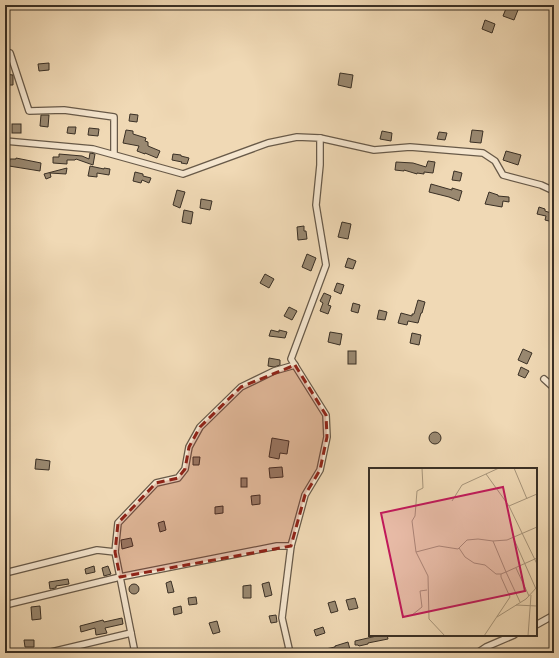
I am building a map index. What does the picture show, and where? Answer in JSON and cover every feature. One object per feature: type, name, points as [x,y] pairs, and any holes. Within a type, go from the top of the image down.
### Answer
[{"type":"street","points":[[5,52],[10,53],[29,112],[64,110],[114,117],[114,154]]},
{"type":"street","points":[[5,141],[94,149],[183,174],[268,143],[297,136],[320,138],[374,150],[410,147],[483,153],[495,161],[504,175],[554,191]]},
{"type":"street","points":[[279,653],[289,652],[282,618],[291,546],[305,496],[320,470],[327,437],[326,415],[291,359],[326,265],[316,205],[320,165],[320,138]]},
{"type":"street","points":[[135,653],[115,552],[118,523],[156,483],[178,478],[185,469],[189,447],[200,427],[242,387],[274,371],[295,365]]},
{"type":"street","points":[[544,378],[554,388]]},
{"type":"street","points":[[5,604],[120,577],[277,546],[291,546]]},
{"type":"street","points":[[5,573],[97,550],[115,552]]},
{"type":"street","points":[[537,624],[554,616]]},
{"type":"street","points":[[47,653],[131,633]]},
{"type":"street","points":[[477,653],[486,647],[512,636]]},
{"type":"highlighted area","points":[[295,365],[326,415],[327,437],[320,470],[305,495],[291,546],[120,577],[115,552],[118,523],[156,483],[178,478],[185,469],[189,447],[200,427],[241,387]]},
{"type":"building","points":[[507,6],[518,10],[514,20],[503,16]]},
{"type":"building","points":[[485,20],[495,24],[492,33],[482,29]]},
{"type":"building","points":[[49,63],[49,70],[39,71],[38,64]]},
{"type":"building","points":[[340,73],[353,75],[351,88],[338,85]]},
{"type":"building","points":[[5,74],[13,75],[13,85],[5,85]]},
{"type":"building","points":[[130,114],[138,115],[137,122],[129,121]]},
{"type":"building","points":[[41,115],[49,115],[48,127],[40,126]]},
{"type":"building","points":[[12,124],[21,124],[21,133],[12,133]]},
{"type":"building","points":[[68,127],[76,127],[75,134],[67,133]]},
{"type":"building","points":[[89,128],[99,129],[98,136],[88,135]]},
{"type":"building","points":[[126,130],[133,131],[133,134],[146,138],[145,141],[148,142],[148,146],[160,151],[157,158],[137,151],[139,146],[123,143]]},
{"type":"building","points":[[472,130],[483,131],[481,143],[470,142]]},
{"type":"building","points":[[382,131],[392,133],[391,141],[380,139]]},
{"type":"building","points":[[439,132],[447,133],[445,140],[437,139]]},
{"type":"building","points":[[506,151],[521,155],[518,165],[503,160]]},
{"type":"building","points":[[90,153],[95,154],[93,165],[76,159],[67,160],[67,164],[53,163],[53,157],[59,157],[59,154],[82,156],[89,159]]},
{"type":"building","points":[[173,154],[189,158],[187,164],[172,160]]},
{"type":"building","points":[[16,158],[41,163],[40,171],[9,166],[10,159]]},
{"type":"building","points":[[428,161],[435,162],[433,173],[424,172],[424,174],[417,174],[404,170],[395,170],[396,162],[413,163],[426,167]]},
{"type":"building","points":[[90,166],[110,169],[109,175],[97,173],[97,177],[88,176]]},
{"type":"building","points":[[67,168],[66,174],[50,173],[51,177],[46,179],[44,174]]},
{"type":"building","points":[[454,171],[462,173],[460,181],[452,180]]},
{"type":"building","points":[[135,172],[151,178],[149,183],[142,180],[141,183],[133,181]]},
{"type":"building","points":[[431,184],[452,190],[452,188],[462,191],[459,201],[429,192]]},
{"type":"building","points":[[177,190],[185,192],[180,208],[173,205]]},
{"type":"building","points":[[489,192],[498,196],[509,197],[509,202],[503,201],[502,207],[485,204]]},
{"type":"building","points":[[201,199],[212,201],[210,210],[200,208]]},
{"type":"building","points":[[539,207],[554,214],[553,222],[545,220],[546,216],[537,214]]},
{"type":"building","points":[[184,210],[193,212],[191,224],[182,222]]},
{"type":"building","points":[[342,222],[351,224],[348,239],[338,237]]},
{"type":"building","points":[[304,226],[307,239],[298,240],[297,227]]},
{"type":"building","points":[[307,254],[316,258],[311,271],[302,267]]},
{"type":"building","points":[[348,258],[356,261],[353,269],[345,267]]},
{"type":"building","points":[[265,274],[274,279],[269,288],[260,283]]},
{"type":"building","points":[[337,283],[344,285],[341,294],[334,291]]},
{"type":"building","points":[[324,293],[331,296],[328,305],[331,306],[328,314],[320,311],[323,303],[320,301]]},
{"type":"building","points":[[418,300],[425,302],[418,323],[408,321],[407,325],[398,323],[401,313],[412,316],[412,314],[414,314]]},
{"type":"building","points":[[353,303],[360,305],[358,313],[351,311]]},
{"type":"building","points":[[289,307],[297,311],[292,320],[284,316]]},
{"type":"building","points":[[379,310],[387,312],[385,320],[377,319]]},
{"type":"building","points":[[271,330],[287,332],[285,338],[269,336]]},
{"type":"building","points":[[330,332],[342,334],[340,345],[328,342]]},
{"type":"building","points":[[412,333],[421,335],[419,345],[410,343]]},
{"type":"building","points":[[523,349],[532,353],[527,364],[518,360]]},
{"type":"building","points":[[348,351],[356,351],[356,364],[348,364]]},
{"type":"building","points":[[269,358],[280,360],[280,365],[274,367],[268,366]]},
{"type":"building","points":[[521,367],[529,371],[525,378],[518,375]]},
{"type":"building","points":[[437,432],[440,433],[440,443],[433,444],[430,443],[429,436],[430,433]]},
{"type":"building","points":[[272,438],[289,441],[287,454],[280,453],[279,459],[269,457]]},
{"type":"building","points":[[193,457],[200,457],[199,465],[193,465]]},
{"type":"building","points":[[36,459],[50,461],[49,470],[35,469]]},
{"type":"building","points":[[282,467],[283,477],[270,478],[269,468]]},
{"type":"building","points":[[241,478],[247,478],[247,487],[241,487]]},
{"type":"building","points":[[260,495],[260,504],[252,505],[251,496]]},
{"type":"building","points":[[223,506],[223,513],[215,514],[215,507]]},
{"type":"building","points":[[164,521],[166,530],[160,532],[158,523]]},
{"type":"building","points":[[131,538],[133,546],[122,549],[121,540]]},
{"type":"building","points":[[94,566],[95,572],[86,574],[85,569]]},
{"type":"building","points":[[108,566],[111,574],[104,576],[102,568]]},
{"type":"building","points":[[68,579],[69,584],[56,586],[56,588],[50,589],[49,582]]},
{"type":"building","points":[[171,581],[174,592],[168,593],[166,583]]},
{"type":"building","points":[[269,582],[272,595],[265,597],[262,584]]},
{"type":"building","points":[[132,584],[136,584],[138,585],[138,593],[132,594],[129,591],[129,587]]},
{"type":"building","points":[[251,585],[251,598],[243,598],[243,586]]},
{"type":"building","points":[[196,597],[197,604],[189,605],[188,598]]},
{"type":"building","points":[[355,598],[358,608],[349,610],[346,600]]},
{"type":"building","points":[[335,601],[338,611],[331,613],[328,603]]},
{"type":"building","points":[[40,606],[41,619],[32,620],[31,607]]},
{"type":"building","points":[[181,606],[182,613],[174,615],[173,608]]},
{"type":"building","points":[[276,615],[277,622],[271,623],[269,616]]},
{"type":"building","points":[[122,618],[123,624],[105,628],[107,633],[96,635],[95,628],[81,632],[80,626],[103,620],[104,622]]},
{"type":"building","points":[[217,621],[220,632],[213,634],[209,623]]},
{"type":"building","points":[[323,627],[325,633],[316,636],[314,630]]},
{"type":"building","points":[[377,636],[387,636],[388,639],[359,646],[355,645],[355,641]]},
{"type":"building","points":[[24,640],[34,640],[34,647],[25,647]]},
{"type":"building","points":[[348,642],[351,653],[316,653],[316,651],[335,647]]}]
